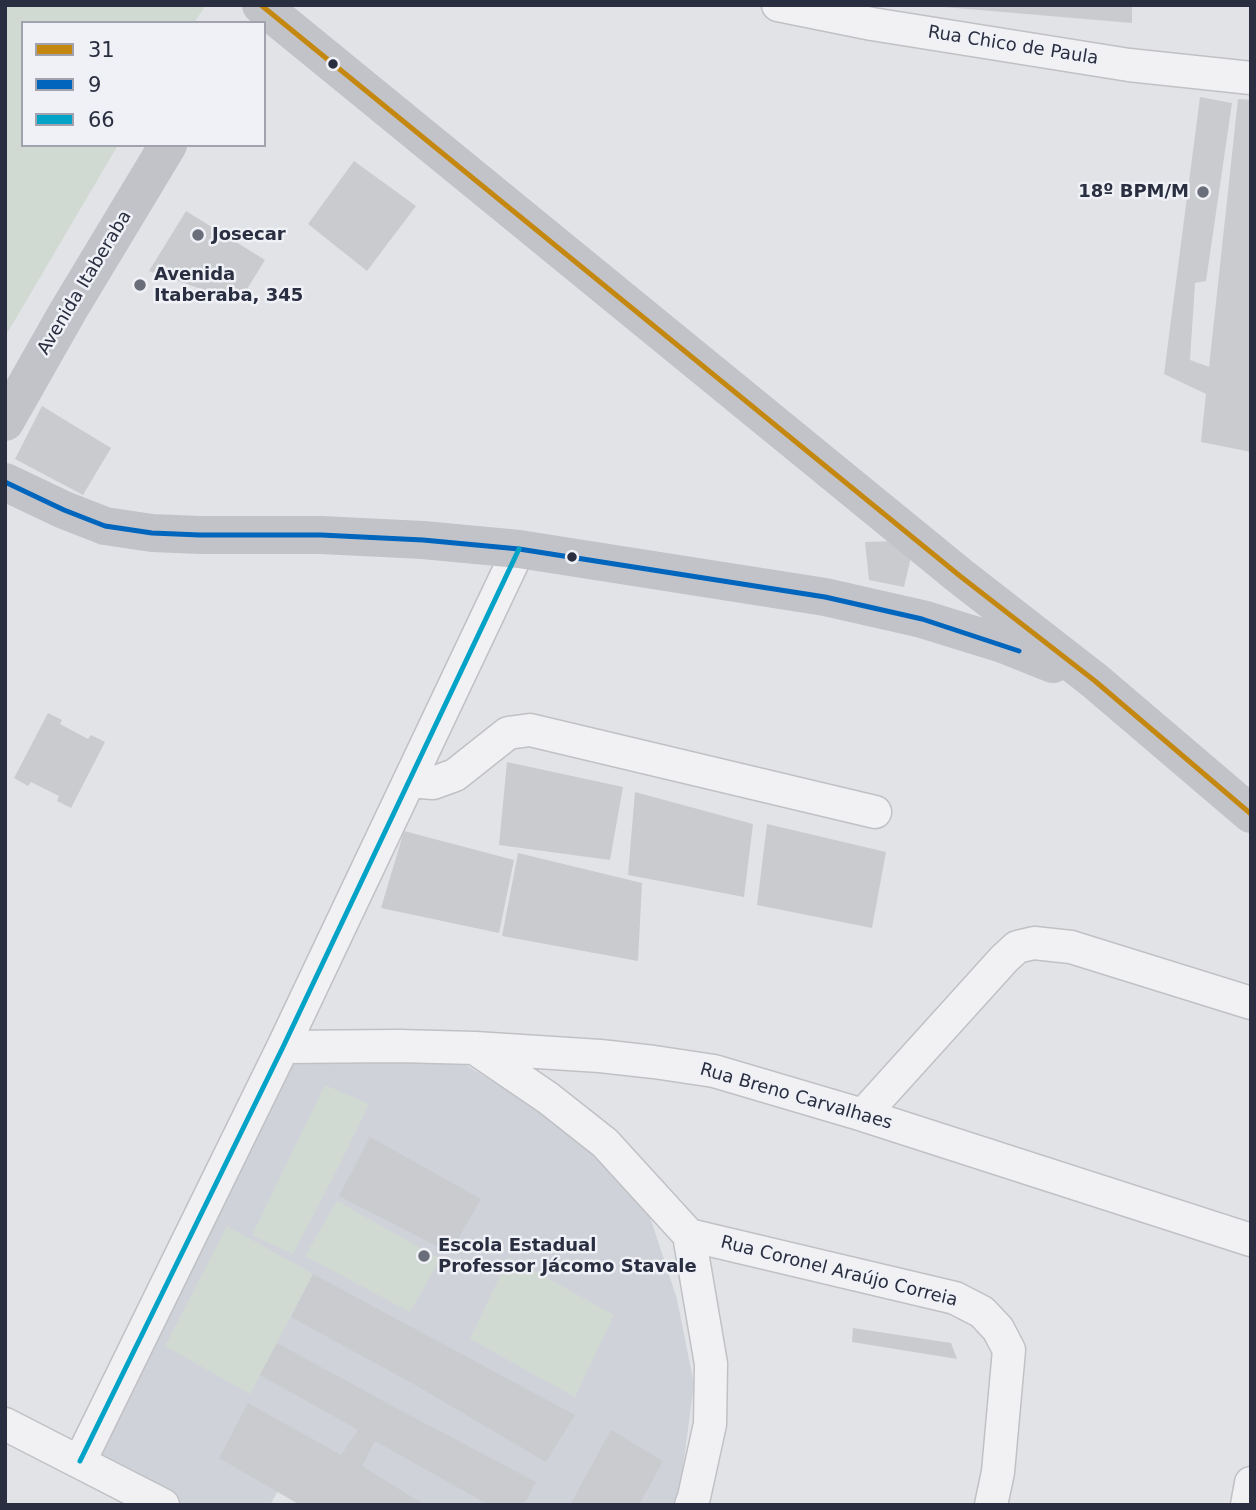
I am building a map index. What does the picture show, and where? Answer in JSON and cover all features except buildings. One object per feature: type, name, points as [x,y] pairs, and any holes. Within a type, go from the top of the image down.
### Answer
[{"type":"street","points":[[243,21],[252,5]]},
{"type":"street","points":[[261,5],[960,576],[1095,681],[1251,814]]},
{"type":"street","name":"Rua Chico de Paula","points":[[778,5],[872,14],[1129,65],[1251,78]]},
{"type":"street","name":"Avenida Itaberaba","points":[[5,422],[167,147]]},
{"type":"street","points":[[5,374],[46,349]]},
{"type":"street","points":[[5,482],[105,526],[152,533],[321,535],[423,540],[519,549],[825,597],[922,619],[1003,644],[1095,681]]},
{"type":"street","points":[[80,1461],[283,1047],[519,549]]},
{"type":"street","points":[[922,619],[943,604],[960,576]]},
{"type":"street","points":[[409,781],[433,783],[455,775],[508,733],[530,730],[875,813]]},
{"type":"street","points":[[863,1115],[1017,947],[1034,943],[1071,947],[1251,1003]]},
{"type":"street","name":"Rua Breno Carvalhaes","points":[[283,1047],[475,1048],[600,1056],[714,1071],[863,1115],[1251,1240]]},
{"type":"street","points":[[475,1048],[548,1098],[605,1143],[689,1235],[711,1364],[709,1424],[691,1505]]},
{"type":"street","name":"Rua Coronel Araújo Correia","points":[[689,1235],[954,1298],[982,1312],[998,1329],[1009,1350],[998,1472],[991,1505]]},
{"type":"street","points":[[5,1424],[163,1505]]},
{"type":"street","points":[[1247,1505],[1250,1485]]},
{"type":"shaded area","points":[[5,5],[206,5],[195,21],[21,21],[21,147],[117,147],[5,337]]},
{"type":"shaded area","name":"Escola Estadual Professor Jácomo Stavale","points":[[450,1055],[607,1152],[649,1214],[677,1299],[694,1384],[679,1497],[674,1505],[301,1505],[278,1491],[270,1505],[152,1505],[86,1474],[273,1060]]},
{"type":"shaded area","points":[[325,1085],[369,1104],[293,1254],[252,1235]]},
{"type":"shaded area","points":[[337,1201],[440,1259],[410,1312],[305,1256]]},
{"type":"shaded area","points":[[227,1226],[313,1274],[250,1394],[165,1346]]},
{"type":"shaded area","points":[[509,1257],[614,1315],[575,1397],[470,1339]]},
{"type":"transit line","name":"31","points":[[261,5],[960,576],[1095,681],[1251,814]]},
{"type":"transit line","name":"9","points":[[5,482],[105,526],[152,533],[321,535],[423,540],[519,549],[825,597],[922,619],[1019,651]]},
{"type":"transit line","name":"66","points":[[80,1461],[283,1047],[519,549]]},
{"type":"place","name":"18º BPM/M","points":[[1203,192]]},
{"type":"place","name":"Josecar","points":[[198,235]]},
{"type":"place","name":"Avenida Itaberaba, 345","points":[[140,285]]},
{"type":"place","name":"Escola Estadual Professor Jácomo Stavale","points":[[424,1256]]}]
